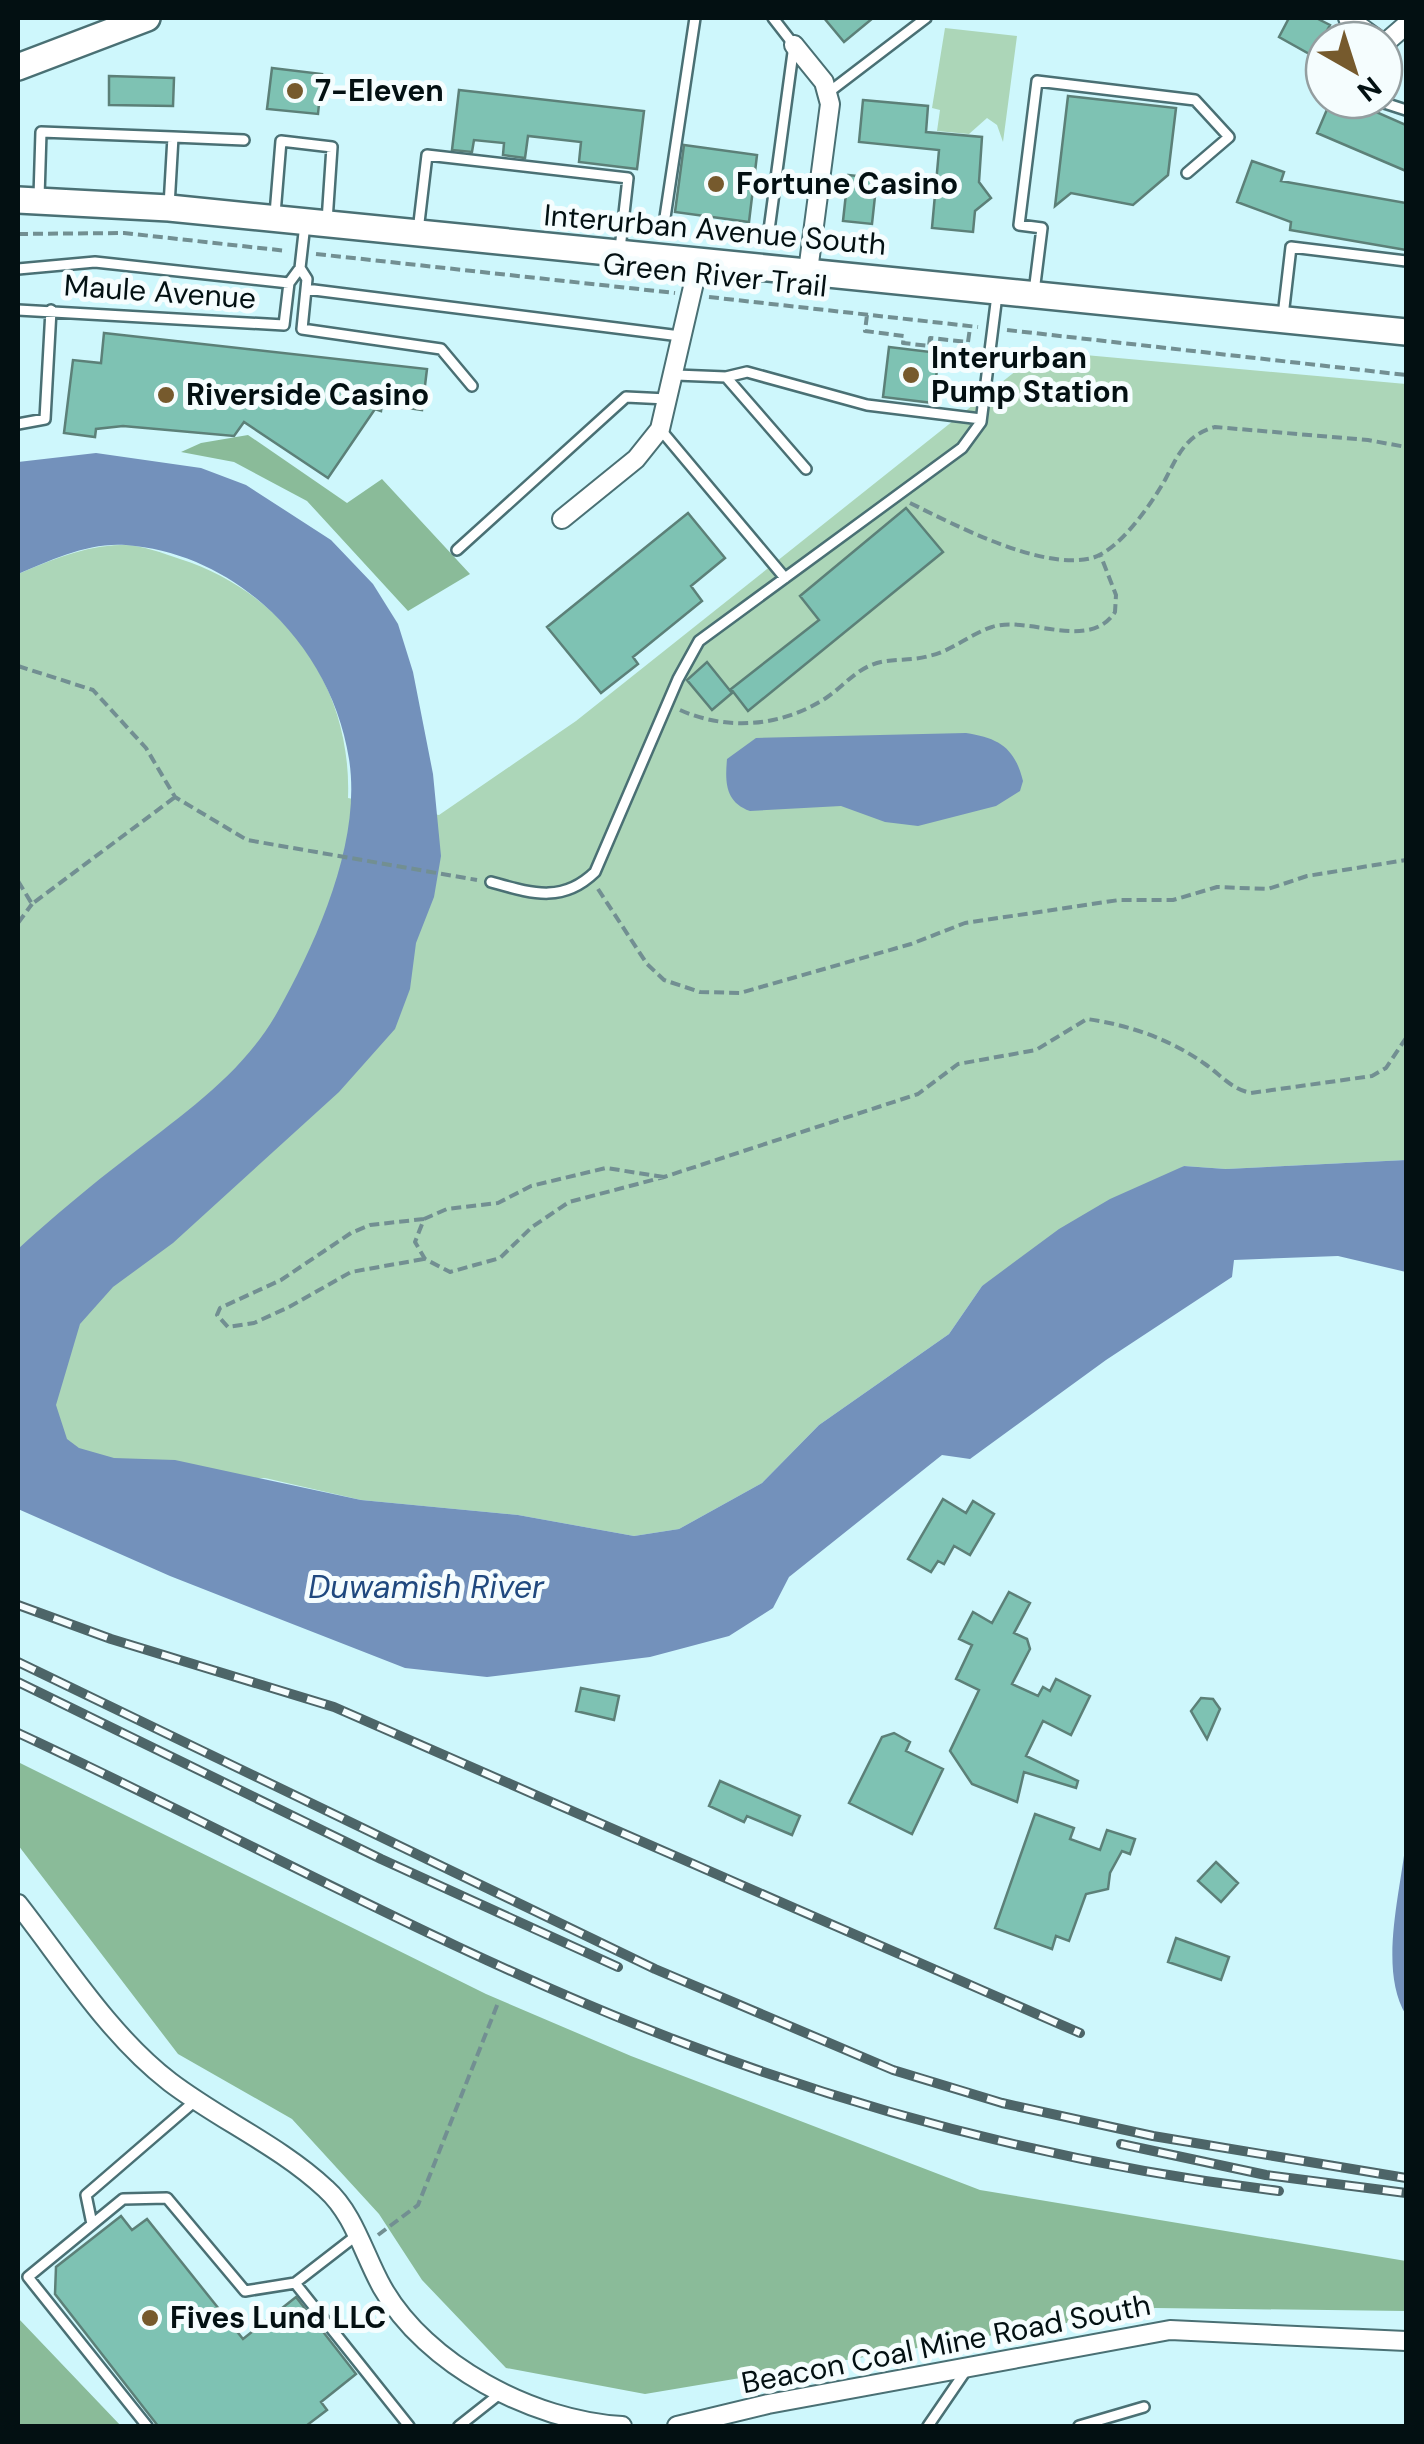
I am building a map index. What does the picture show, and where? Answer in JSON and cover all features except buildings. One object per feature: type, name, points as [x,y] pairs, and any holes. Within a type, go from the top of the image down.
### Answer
[{"type":"main road","points":[[18,67],[147,18]]},
{"type":"main road","name":"Interurban Avenue South","points":[[28,200],[168,208],[1406,332]]},
{"type":"street","points":[[794,46],[829,92],[808,271]]},
{"type":"street","points":[[562,519],[636,459],[660,428],[676,375],[699,261]]},
{"type":"street","points":[[18,1904],[125,2040],[169,2081],[307,2172],[331,2193],[400,2316],[428,2346],[502,2392],[622,2426]]},
{"type":"street","name":"Beacon Coal Mine Road South","points":[[677,2426],[768,2404],[1170,2330],[1406,2341]]},
{"type":"lane","points":[[664,224],[696,18]]},
{"type":"lane","points":[[769,230],[794,46],[773,18]]},
{"type":"lane","points":[[829,92],[926,18]]},
{"type":"lane","points":[[1034,292],[1042,228],[1020,225],[1037,81],[1195,100],[1230,137],[1188,173]]},
{"type":"lane","points":[[28,200],[42,132],[244,140]]},
{"type":"lane","points":[[168,208],[173,138]]},
{"type":"lane","points":[[275,220],[281,141],[332,147],[316,223],[302,252],[300,268],[306,288],[302,329],[441,349],[472,386]]},
{"type":"lane","points":[[418,234],[427,155],[628,178],[619,254]]},
{"type":"lane","points":[[1282,318],[1292,247],[1406,261]]},
{"type":"lane","name":"Maule Avenue","points":[[18,269],[95,262],[290,283],[284,326],[18,310]]},
{"type":"lane","points":[[290,283],[300,268]]},
{"type":"lane","points":[[306,288],[684,336]]},
{"type":"lane","points":[[491,882],[548,896],[590,877],[699,641],[962,448],[981,420],[998,289]]},
{"type":"lane","points":[[18,424],[45,419],[52,310]]},
{"type":"lane","points":[[676,375],[726,377],[747,372],[867,404],[981,420]]},
{"type":"lane","points":[[726,377],[806,469]]},
{"type":"lane","points":[[457,550],[626,398],[670,399]]},
{"type":"lane","points":[[660,428],[785,578]]},
{"type":"lane","points":[[92,2224],[86,2195],[197,2100]]},
{"type":"lane","points":[[147,2426],[28,2277],[123,2199],[167,2198],[244,2291],[295,2282],[360,2241]]},
{"type":"lane","points":[[295,2282],[409,2426]]},
{"type":"lane","points":[[928,2426],[969,2367]]},
{"type":"lane","points":[[460,2426],[502,2392]]},
{"type":"lane","points":[[1079,2426],[1144,2408]]},
{"type":"path","name":"Green River Trail","points":[[18,234],[124,234],[302,252],[1406,375]]},
{"type":"path","points":[[867,315],[865,331],[904,336]]},
{"type":"path","points":[[906,319],[903,343],[930,346],[932,322]]},
{"type":"path","points":[[930,338],[968,342],[970,326]]},
{"type":"path","points":[[896,496],[1010,547],[1060,558],[1100,554],[1156,496],[1186,441],[1200,431],[1215,427],[1368,440],[1406,447]]},
{"type":"path","points":[[667,705],[709,723],[762,722],[826,698],[849,677],[879,662],[943,652],[1003,624],[1079,631],[1100,626],[1115,612],[1116,595],[1100,554]]},
{"type":"path","points":[[18,666],[93,690],[146,748],[175,796],[248,840],[491,882]]},
{"type":"path","points":[[18,923],[32,904],[175,796]]},
{"type":"path","points":[[590,877],[647,964],[664,980],[700,992],[740,993],[911,944],[964,922],[1118,900],[1173,900],[1217,887],[1268,889],[1307,876],[1406,860]]},
{"type":"path","points":[[18,881],[32,904]]},
{"type":"path","points":[[424,1220],[415,1242],[425,1259],[450,1272],[500,1258],[532,1227],[570,1202],[664,1176],[918,1094],[958,1064],[1036,1050],[1087,1018],[1120,1024],[1180,1048],[1238,1090],[1251,1094],[1372,1076],[1386,1068],[1406,1038]]},
{"type":"path","points":[[425,1259],[351,1272],[254,1323],[228,1327],[218,1315],[220,1308],[282,1280],[351,1233],[370,1225],[424,1220],[461,1206],[498,1203],[530,1186],[606,1168],[664,1176]]},
{"type":"path","points":[[360,2241],[418,2205],[498,2002]]},
{"type":"green space","points":[[945,28],[1017,36],[1003,142],[997,125],[987,118],[969,134],[937,131],[940,110],[932,108]]},
{"type":"green space","points":[[1041,351],[1406,384],[1406,1160],[1226,1169],[1184,1166],[982,1286],[949,1334],[819,1425],[762,1483],[679,1529],[634,1536],[518,1515],[361,1500],[265,1478],[18,1485],[18,574],[81,551],[121,545],[158,552],[218,574],[252,595],[281,620],[325,683],[346,757],[348,798],[439,815],[576,721]]},
{"type":"green space","points":[[248,435],[347,503],[382,479],[470,574],[408,611],[307,501],[234,462],[181,452],[201,443]]},
{"type":"green space","points":[[18,1762],[486,1994],[631,2056],[980,2190],[1406,2261],[1406,2311],[1155,2308],[645,2394],[506,2368],[422,2280],[379,2214],[292,2119],[178,2054],[18,1845]]},
{"type":"green space","points":[[18,2318],[121,2426],[18,2426]]},
{"type":"water","name":"Duwamish River","points":[[96,453],[201,468],[246,485],[331,540],[373,584],[398,624],[413,672],[433,774],[441,856],[434,897],[416,943],[410,989],[395,1029],[339,1092],[173,1243],[113,1287],[80,1324],[56,1405],[67,1439],[79,1448],[114,1458],[175,1460],[361,1500],[518,1515],[634,1536],[679,1529],[762,1483],[819,1425],[949,1334],[982,1286],[1059,1229],[1110,1199],[1184,1166],[1226,1169],[1406,1160],[1406,1272],[1338,1256],[1234,1260],[1232,1277],[1106,1360],[970,1459],[942,1455],[789,1577],[773,1608],[729,1636],[650,1657],[487,1677],[405,1668],[170,1576],[18,1509],[18,1249],[211,1092],[264,1034],[321,922],[343,856],[349,823],[349,759],[339,719],[323,680],[301,645],[274,614],[242,588],[207,567],[168,552],[126,545],[84,549],[18,574],[18,462]]},
{"type":"water","points":[[966,733],[1004,746],[1023,781],[1020,791],[996,806],[918,826],[885,822],[841,806],[750,811],[736,802],[728,790],[727,759],[756,738]]},
{"type":"water","points":[[1406,1839],[1406,2015],[1393,1976],[1392,1953]]},
{"type":"railway","points":[[18,1605],[111,1639],[334,1707],[1080,2033]]},
{"type":"railway","points":[[18,1662],[655,1969],[893,2070],[1002,2103],[1153,2136],[1406,2178]]},
{"type":"railway","points":[[18,1682],[381,1859],[618,1967]]},
{"type":"railway","points":[[18,1733],[506,1969],[747,2066],[971,2134],[1124,2167],[1279,2191]]},
{"type":"railway","points":[[1121,2144],[1266,2175],[1406,2193]]},
{"type":"place","name":"7-Eleven","points":[[295,91]]},
{"type":"place","name":"Fortune Casino","points":[[716,184]]},
{"type":"place","name":"Interurban Pump Station","points":[[911,375]]},
{"type":"place","name":"Riverside Casino","points":[[166,395]]},
{"type":"place","name":"Fives Lund LLC","points":[[150,2318]]}]
